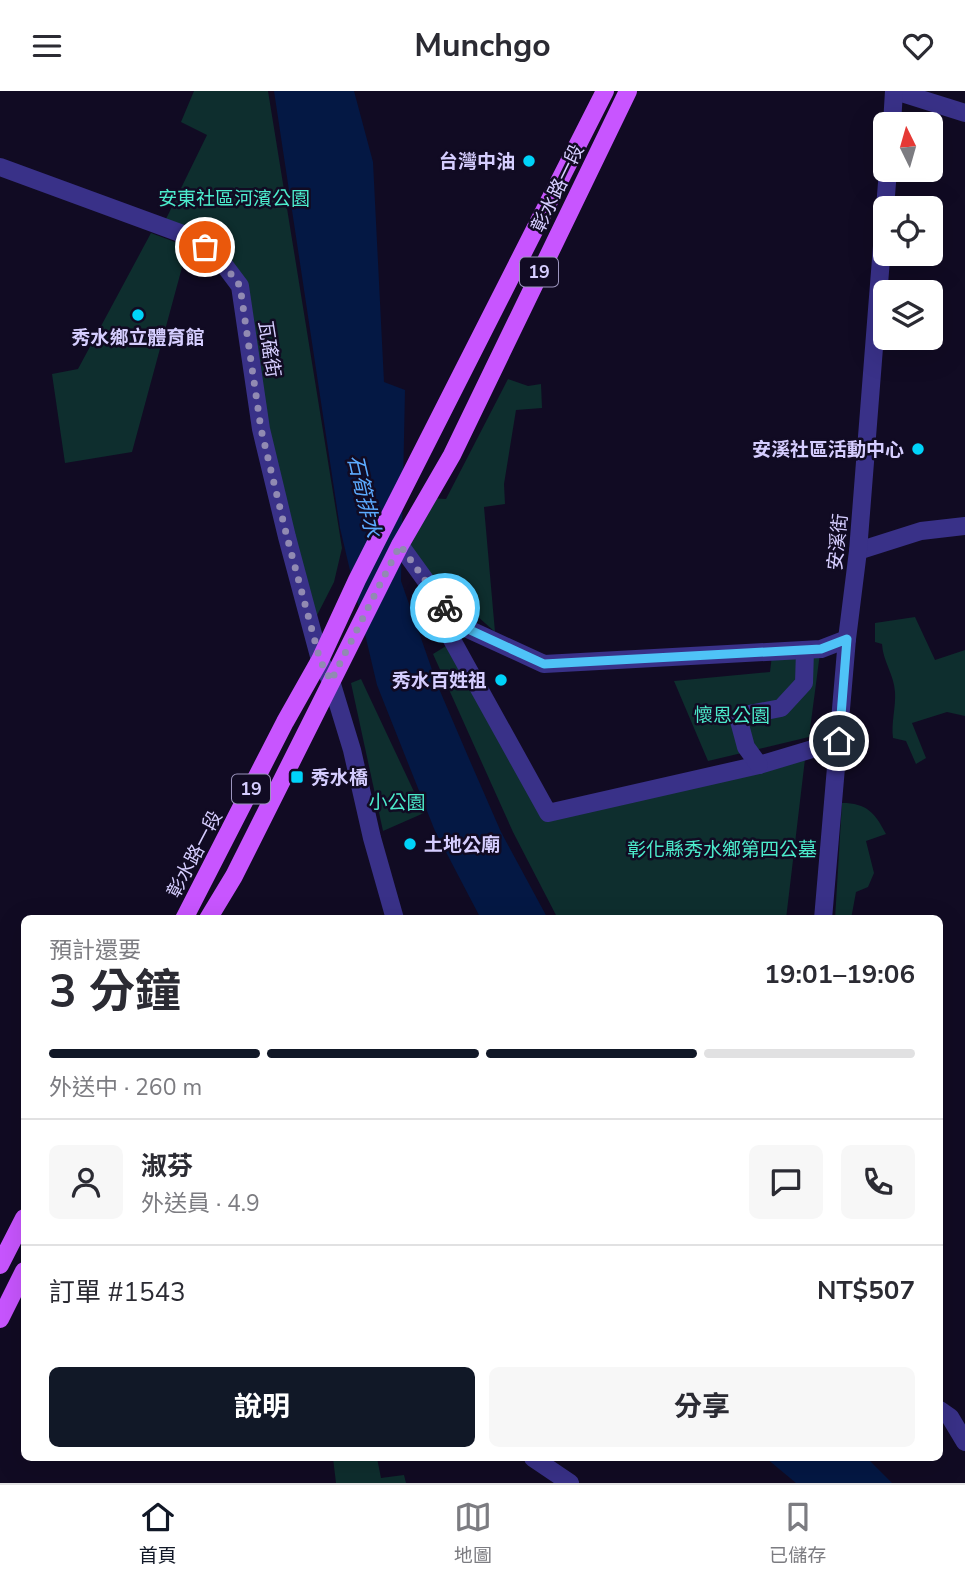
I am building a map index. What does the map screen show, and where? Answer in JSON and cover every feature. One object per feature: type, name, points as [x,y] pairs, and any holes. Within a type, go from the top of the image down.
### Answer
[{"type":"main road","name":"彰水路一段","points":[[186,915],[285,722],[320,660],[357,580],[605,91]]},
{"type":"main road","name":"彰水路一段","points":[[400,545],[452,455],[628,91]]},
{"type":"main road","name":"19","points":[[210,915],[234,876],[400,545]]},
{"type":"main road","points":[[0,1265],[21,1224]]},
{"type":"main road","points":[[0,1319],[21,1277]]},
{"type":"street","points":[[893,112],[895,91],[965,113]]},
{"type":"street","name":"瓦磘街","points":[[0,167],[191,237],[219,258],[240,286],[261,429],[287,537],[320,660],[331,681],[352,750],[372,838],[394,915]]},
{"type":"street","name":"安溪街","points":[[823,915],[847,639],[858,551],[887,182]]},
{"type":"street","points":[[858,551],[921,531],[965,526]]},
{"type":"street","points":[[400,545],[457,624],[544,664],[821,649],[847,639]]},
{"type":"street","points":[[457,624],[446,629],[548,813],[759,765],[839,741]]},
{"type":"street","points":[[759,765],[747,747],[740,721],[749,714],[780,708],[804,683],[804,650]]},
{"type":"street","points":[[943,1412],[950,1417],[965,1442]]},
{"type":"street","points":[[537,1461],[570,1483]]},
{"type":"green space","name":"安東社區河濱公園","points":[[194,91],[268,91],[342,548],[334,582],[308,633],[266,415],[247,290],[166,219],[207,135],[181,122]]},
{"type":"green space","name":"秀水鄉立體育館","points":[[151,233],[183,245],[184,260],[132,452],[65,463],[52,374],[78,369]]},
{"type":"green space","points":[[508,379],[528,386],[541,384],[542,408],[516,410],[504,484],[505,504],[484,507],[495,632],[467,607],[446,596],[406,544],[429,498],[446,499]]},
{"type":"green space","points":[[915,617],[935,660],[965,650],[965,716],[947,712],[912,723],[926,758],[916,764],[906,741],[893,738],[893,679],[882,644],[875,642],[875,623]]},
{"type":"green space","name":"彰化縣秀水鄉第四公墓","points":[[446,646],[545,819],[805,759],[786,915],[556,915],[513,832],[433,654]]},
{"type":"green space","name":"懷恩公園","points":[[820,653],[809,737],[708,761],[674,681],[770,672],[772,655]]},
{"type":"green space","name":"小公園","points":[[361,679],[424,813],[383,831],[351,683]]},
{"type":"green space","points":[[842,803],[851,803],[869,811],[886,834],[866,841],[874,873],[868,887],[856,892],[852,915],[835,915]]},
{"type":"green space","points":[[333,1461],[378,1461],[381,1478],[404,1475],[406,1483],[336,1483]]},
{"type":"water","name":"石筍排水","points":[[274,91],[354,91],[373,162],[384,382],[405,390],[401,581],[437,684],[470,761],[501,832],[546,915],[479,915],[435,831],[377,685],[340,528]]},
{"type":"water","points":[[770,1461],[870,1461],[892,1483],[796,1483]]},
{"type":"way so far","points":[[205,247],[219,258],[240,286],[261,429],[320,660],[331,681],[400,545],[445,608]]},
{"type":"place","name":"台灣中油","points":[[529,161]]},
{"type":"place","name":"秀水鄉立體育館","points":[[138,315]]},
{"type":"place","name":"安溪社區活動中心","points":[[918,449]]},
{"type":"place","name":"秀水百姓祖","points":[[501,680]]},
{"type":"place","name":"秀水橋","points":[[297,777]]},
{"type":"place","name":"土地公廟","points":[[410,844]]},
{"type":"route","points":[[445,608],[457,624],[544,664],[821,649],[847,639],[839,741]]}]
